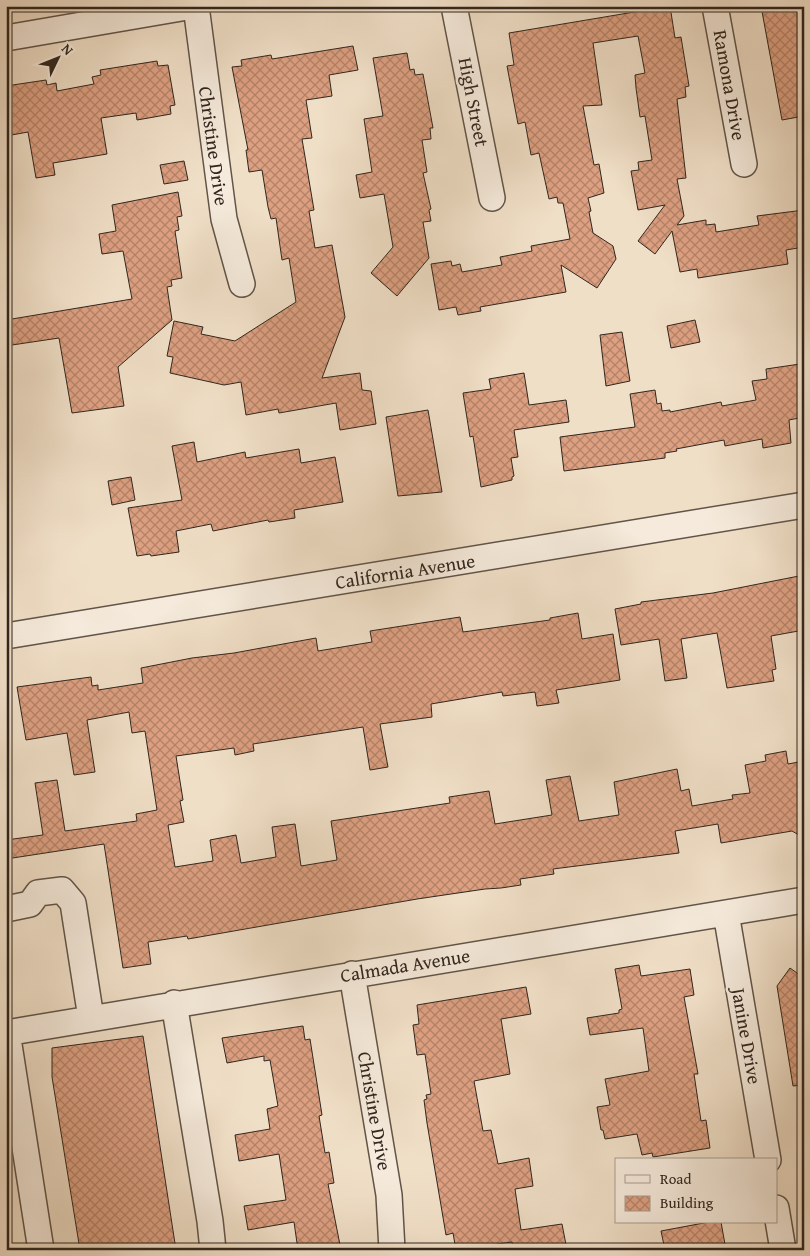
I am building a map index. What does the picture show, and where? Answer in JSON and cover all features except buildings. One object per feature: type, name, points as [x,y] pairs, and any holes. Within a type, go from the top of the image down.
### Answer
[{"type":"street","points":[[6,38],[194,6]]},
{"type":"street","name":"Christine Drive","points":[[194,6],[224,219],[242,284]]},
{"type":"street","name":"High Street","points":[[454,6],[492,198]]},
{"type":"street","name":"Ramona Drive","points":[[715,6],[744,164]]},
{"type":"street","name":"California Avenue","points":[[6,636],[804,505]]},
{"type":"street","points":[[6,908],[30,904],[38,893],[62,890],[73,903],[91,1018]]},
{"type":"street","name":"Calmada Avenue","points":[[7,1032],[804,900]]},
{"type":"street","name":"Janine Drive","points":[[726,913],[768,1158]]},
{"type":"street","name":"Christine Drive","points":[[352,974],[389,1195],[392,1250]]},
{"type":"street","points":[[174,1003],[210,1221],[213,1250]]},
{"type":"street","points":[[7,1032],[12,1102],[41,1250]]},
{"type":"street","points":[[778,1220],[783,1250]]}]
